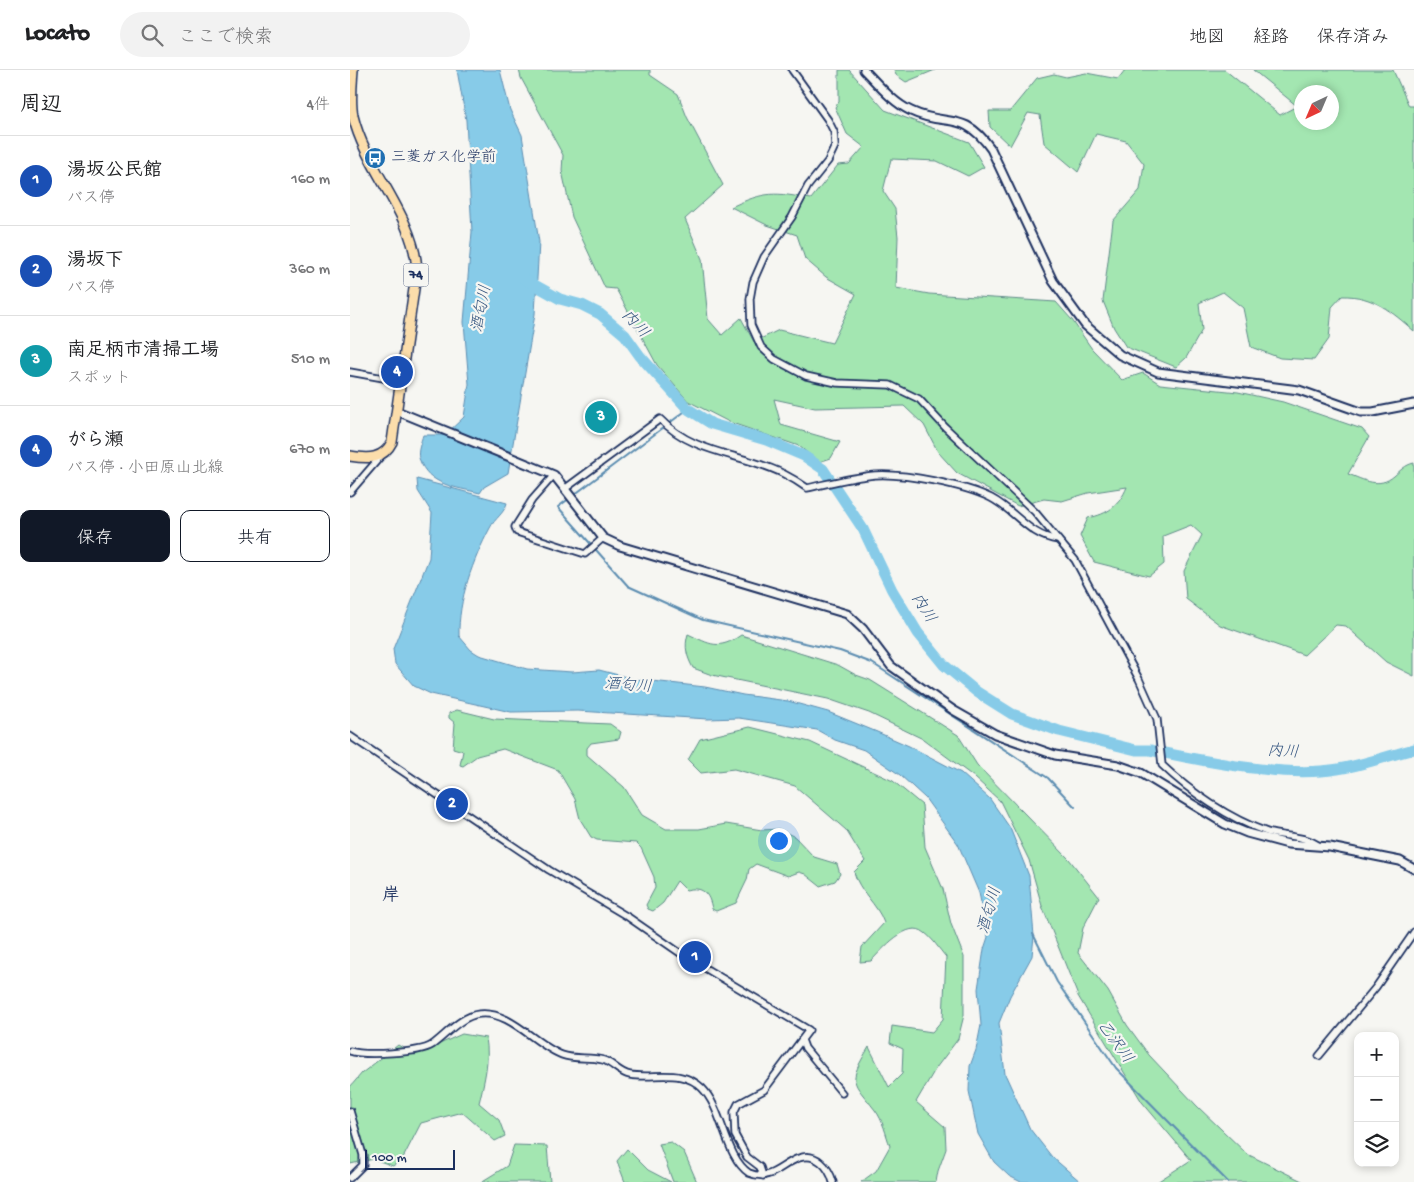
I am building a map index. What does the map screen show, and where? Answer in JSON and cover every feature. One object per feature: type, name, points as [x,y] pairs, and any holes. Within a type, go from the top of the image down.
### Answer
[{"type":"main road","name":"74","points":[[353,70],[353,114],[359,136],[407,227],[415,252],[417,268],[392,442],[388,450],[381,456]]},
{"type":"main road","points":[[350,456],[368,459],[381,456]]},
{"type":"street","points":[[792,70],[831,126],[834,146],[828,161],[808,186],[792,217],[764,257],[753,282],[750,300],[750,319],[753,331],[761,347],[774,360],[806,376],[837,383],[890,385],[919,399],[951,433],[1035,512],[1075,560],[1154,709],[1161,739],[1162,765],[1192,791],[1219,808],[1267,832],[1311,841],[1319,846]]},
{"type":"street","points":[[864,70],[901,105],[912,111],[963,122],[982,136],[991,149],[1053,281],[1086,325],[1120,356],[1158,372],[1299,390],[1361,412],[1373,412],[1414,404]]},
{"type":"street","points":[[350,372],[400,381]]},
{"type":"street","points":[[397,411],[553,476],[576,501],[602,540],[837,610],[856,621],[891,666],[976,725],[1039,750],[1076,759],[1118,765],[1141,773],[1225,824],[1247,833],[1269,840],[1319,846],[1400,861],[1414,869]]},
{"type":"street","points":[[566,488],[660,419],[671,431],[686,441],[784,473],[807,488],[876,475],[925,480],[960,487],[991,498],[1030,530],[1049,539],[1058,540]]},
{"type":"street","points":[[350,492],[381,456]]},
{"type":"street","points":[[553,476],[532,500],[515,527],[518,532],[585,554],[602,540]]},
{"type":"street","points":[[350,736],[549,870],[628,917],[683,955],[809,1030],[764,1090],[738,1104],[734,1112],[734,1135],[747,1157],[760,1167],[763,1176]]},
{"type":"street","points":[[1319,1056],[1376,987],[1414,932]]},
{"type":"street","points":[[350,1051],[366,1054],[418,1050],[430,1046],[452,1028],[476,1014],[497,1016],[563,1056],[602,1060],[630,1075],[676,1076],[693,1081],[703,1089],[711,1102],[741,1166],[752,1175],[763,1176],[777,1172],[798,1158],[807,1157],[818,1160],[826,1166],[833,1182]]},
{"type":"street","points":[[802,1040],[804,1048],[842,1093]]},
{"type":"street","points":[[350,1111],[363,1155],[363,1166],[350,1178]]},
{"type":"green space","points":[[519,70],[650,70],[650,75],[678,94],[687,117],[723,185],[685,219],[702,259],[708,319],[722,335],[741,318],[754,342],[779,330],[832,343],[856,294],[826,277],[805,259],[797,235],[767,225],[731,207],[753,198],[770,194],[811,199],[838,165],[849,164],[864,147],[847,134],[835,107],[839,102],[839,70],[849,70],[885,110],[969,142],[984,167],[968,176],[937,161],[891,159],[883,191],[895,209],[898,237],[896,288],[929,294],[1056,302],[1072,320],[1092,349],[1122,380],[1143,373],[1160,384],[1238,392],[1283,402],[1362,429],[1369,437],[1348,474],[1366,481],[1383,482],[1406,466],[1414,463],[1414,676],[1386,662],[1346,626],[1336,625],[1304,655],[1220,625],[1186,599],[1184,571],[1202,535],[1191,525],[1163,536],[1164,564],[1149,576],[1094,562],[1080,536],[1088,518],[1112,508],[1124,494],[1127,487],[1088,493],[1062,501],[1044,499],[1018,506],[957,473],[938,452],[924,425],[904,406],[815,408],[774,399],[781,425],[840,442],[831,458],[819,462],[799,446],[729,422],[688,401],[657,365],[616,289],[605,288],[572,217],[562,171],[563,155],[521,78]]},
{"type":"green space","points":[[894,70],[935,70],[906,82],[896,75]]},
{"type":"green space","points":[[1125,70],[1225,70],[1280,115],[1294,108],[1294,130],[1339,130],[1339,85],[1294,85],[1294,104],[1253,70],[1393,70],[1409,106],[1414,106],[1414,331],[1390,311],[1373,302],[1353,296],[1342,296],[1332,307],[1329,339],[1314,360],[1280,358],[1251,347],[1243,308],[1223,292],[1199,303],[1202,330],[1186,358],[1176,367],[1126,347],[1114,328],[1103,301],[1113,221],[1140,190],[1144,164],[1126,141],[1096,134],[1078,172],[1044,143],[1040,115],[1028,113],[1010,146],[990,127],[989,111],[1010,111],[1037,78],[1054,74],[1066,77],[1086,73],[1118,79]]},
{"type":"green space","points":[[688,634],[702,641],[714,644],[726,643],[741,635],[838,665],[870,680],[958,735],[977,765],[1069,859],[1099,897],[1083,928],[1078,953],[1108,991],[1127,1025],[1149,1055],[1197,1106],[1247,1154],[1304,1182],[1157,1182],[1191,1160],[1142,1102],[1078,996],[1042,906],[1029,860],[1000,801],[974,777],[923,739],[869,713],[828,699],[712,675],[693,668],[687,652]]},
{"type":"green space","points":[[457,710],[494,719],[610,724],[621,732],[619,739],[591,743],[587,748],[587,755],[624,787],[642,815],[666,829],[699,829],[726,824],[762,830],[779,829],[795,837],[814,857],[837,864],[840,874],[835,881],[820,886],[805,874],[799,872],[788,876],[756,864],[749,869],[747,880],[736,903],[716,911],[712,909],[709,899],[704,892],[697,889],[686,890],[677,881],[663,903],[653,911],[648,909],[646,905],[655,888],[654,877],[641,848],[636,843],[597,840],[591,837],[580,819],[575,799],[558,770],[503,749],[477,756],[463,766],[460,765],[463,751],[453,748],[455,723],[449,718],[449,713]]},
{"type":"green space","points":[[750,727],[810,742],[893,781],[922,805],[925,847],[943,889],[951,924],[964,957],[964,1015],[958,1039],[936,1068],[916,1102],[945,1127],[946,1149],[936,1182],[861,1182],[876,1171],[890,1146],[880,1118],[857,1087],[855,1075],[869,1047],[889,1087],[902,1074],[903,1049],[890,1043],[892,1026],[932,1032],[943,1019],[946,957],[925,933],[918,929],[903,932],[888,943],[871,961],[860,962],[862,947],[884,923],[877,909],[856,879],[854,872],[865,861],[846,830],[795,786],[734,769],[701,773],[688,760],[700,739]]},
{"type":"green space","points":[[462,1034],[486,1038],[487,1063],[479,1103],[499,1120],[505,1136],[495,1141],[462,1112],[421,1123],[403,1158],[393,1166],[374,1159],[350,1164],[350,1087],[362,1073],[398,1045],[415,1055]]},
{"type":"green space","points":[[671,1142],[684,1152],[697,1182],[673,1182],[659,1144]]},
{"type":"green space","points":[[514,1145],[547,1146],[550,1182],[481,1182],[507,1166]]},
{"type":"green space","points":[[627,1149],[648,1170],[671,1182],[625,1182],[617,1161]]},
{"type":"water","name":"酒匂川","points":[[457,70],[500,70],[510,110],[522,135],[539,242],[535,314],[508,473],[484,487],[480,493],[453,487],[436,480],[423,467],[419,458],[423,435],[445,435],[464,417],[469,384],[464,322],[472,232],[466,120]]},
{"type":"water","name":"酒匂川","points":[[417,479],[507,503],[504,510],[494,521],[478,553],[472,567],[461,608],[459,636],[471,650],[479,655],[527,669],[572,672],[599,670],[634,679],[705,687],[743,695],[788,701],[828,712],[909,746],[961,773],[990,799],[1010,828],[1029,876],[1034,936],[1032,956],[1010,996],[999,1023],[1005,1074],[1030,1129],[1052,1157],[1081,1182],[1021,1182],[1009,1176],[994,1162],[978,1134],[969,1091],[970,1066],[976,1050],[981,1025],[978,989],[984,949],[988,937],[979,893],[958,844],[925,798],[900,775],[864,750],[835,740],[817,730],[739,718],[708,719],[578,711],[511,712],[431,694],[414,686],[395,664],[393,649],[429,558],[432,513],[418,491]]},
{"type":"waterway","name":"内川","points":[[524,279],[560,299],[582,305],[600,314],[625,335],[640,356],[688,409],[712,424],[766,440],[804,456],[823,469],[863,529],[892,590],[918,633],[944,665],[977,692],[1012,714],[1059,731],[1136,750],[1150,750],[1236,766],[1280,771],[1333,770],[1414,749]]},
{"type":"waterway","points":[[688,409],[558,507],[628,586],[703,620],[840,651],[872,663],[1048,778],[1075,807]]},
{"type":"waterway","name":"乙沢川","points":[[1033,934],[1057,982],[1116,1068],[1228,1182]]},
{"type":"place","name":"三菱ガス化学前","points":[[375,158]]},
{"type":"place","name":"がら瀬","points":[[397,372]]},
{"type":"place","name":"南足柄市清掃工場","points":[[601,417]]},
{"type":"place","name":"湯坂下","points":[[452,804]]},
{"type":"place","name":"湯坂公民館","points":[[695,957]]},
{"type":"district","name":"岸","points":[[391,896]]}]
